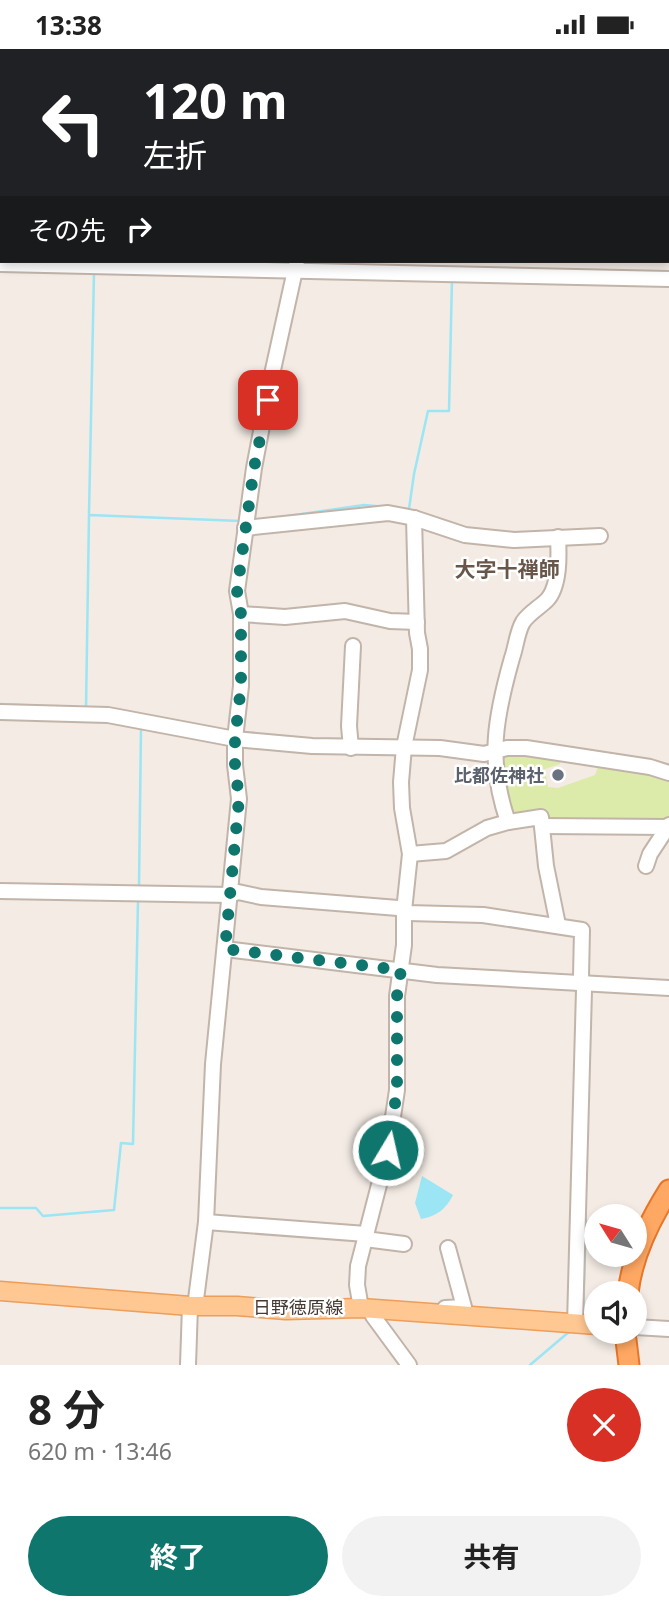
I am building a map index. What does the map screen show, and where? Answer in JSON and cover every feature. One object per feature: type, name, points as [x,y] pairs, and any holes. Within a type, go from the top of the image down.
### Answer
[{"type":"highway","points":[[630,1281],[644,1236],[669,1190]]},
{"type":"highway","points":[[626,1344],[629,1365]]},
{"type":"main road","name":"日野徳原線","points":[[0,1291],[192,1306],[286,1310],[366,1308],[584,1324]]},
{"type":"street","points":[[0,264],[296,266],[669,279]]},
{"type":"street","points":[[188,1365],[192,1306],[206,1222],[212,1073],[239,799],[235,739],[241,686],[241,614],[237,591],[271,379],[296,266]]},
{"type":"street","points":[[245,529],[388,513],[414,518],[465,535],[514,540],[600,536]]},
{"type":"street","points":[[409,1365],[366,1308],[357,1285],[359,1266],[388,1150],[397,1090],[397,996],[404,945],[404,911],[410,854],[402,808],[404,747],[420,670],[416,622],[414,518]]},
{"type":"street","points":[[508,822],[498,792],[495,734],[498,711],[524,621],[554,590],[559,552],[558,537]]},
{"type":"street","points":[[241,614],[285,617],[345,611],[390,621],[416,622]]},
{"type":"street","points":[[351,748],[349,715],[353,646]]},
{"type":"street","points":[[0,712],[108,715],[235,739],[312,746],[440,748],[484,754],[507,748],[554,751],[650,767],[669,773]]},
{"type":"street","points":[[410,854],[446,851],[487,828],[541,817],[546,866],[558,925]]},
{"type":"street","points":[[542,826],[668,826]]},
{"type":"street","points":[[646,866],[650,854],[668,826]]},
{"type":"street","points":[[0,891],[238,893],[398,908],[408,913],[483,915],[582,930],[584,990],[575,1324]]},
{"type":"street","points":[[225,949],[492,979],[669,988]]},
{"type":"street","points":[[206,1222],[366,1236],[404,1244]]},
{"type":"street","points":[[437,1313],[439,1308],[464,1307],[448,1248]]},
{"type":"street","points":[[647,1327],[669,1329]]},
{"type":"green space","points":[[498,753],[563,754],[560,764],[545,769],[548,787],[558,788],[595,775],[600,761],[669,777],[669,819],[665,822],[511,819]]},
{"type":"water","points":[[422,1176],[453,1195],[440,1211],[421,1219],[415,1203]]},
{"type":"waterway","points":[[89,514],[94,273]]},
{"type":"waterway","points":[[396,508],[409,509],[428,411],[449,411],[452,279]]},
{"type":"waterway","points":[[281,517],[364,505],[386,507]]},
{"type":"waterway","points":[[84,708],[89,515],[241,521]]},
{"type":"waterway","points":[[0,704],[46,706]]},
{"type":"waterway","points":[[139,887],[141,728]]},
{"type":"waterway","points":[[0,1208],[36,1208],[43,1216],[114,1210],[121,1143],[133,1144],[138,901]]},
{"type":"waterway","points":[[577,990],[577,1004]]},
{"type":"waterway","points":[[583,1217],[586,1220],[583,1317]]},
{"type":"waterway","points":[[530,1365],[570,1331]]},
{"type":"place","name":"比都佐神社","points":[[558,775]]},
{"type":"district","name":"大字十禅師","points":[[507,569]]},
{"type":"route","points":[[268,400],[254,468],[237,591],[241,614],[241,686],[235,739],[239,799],[225,949],[401,970],[397,996],[397,1090],[388,1150]]}]
